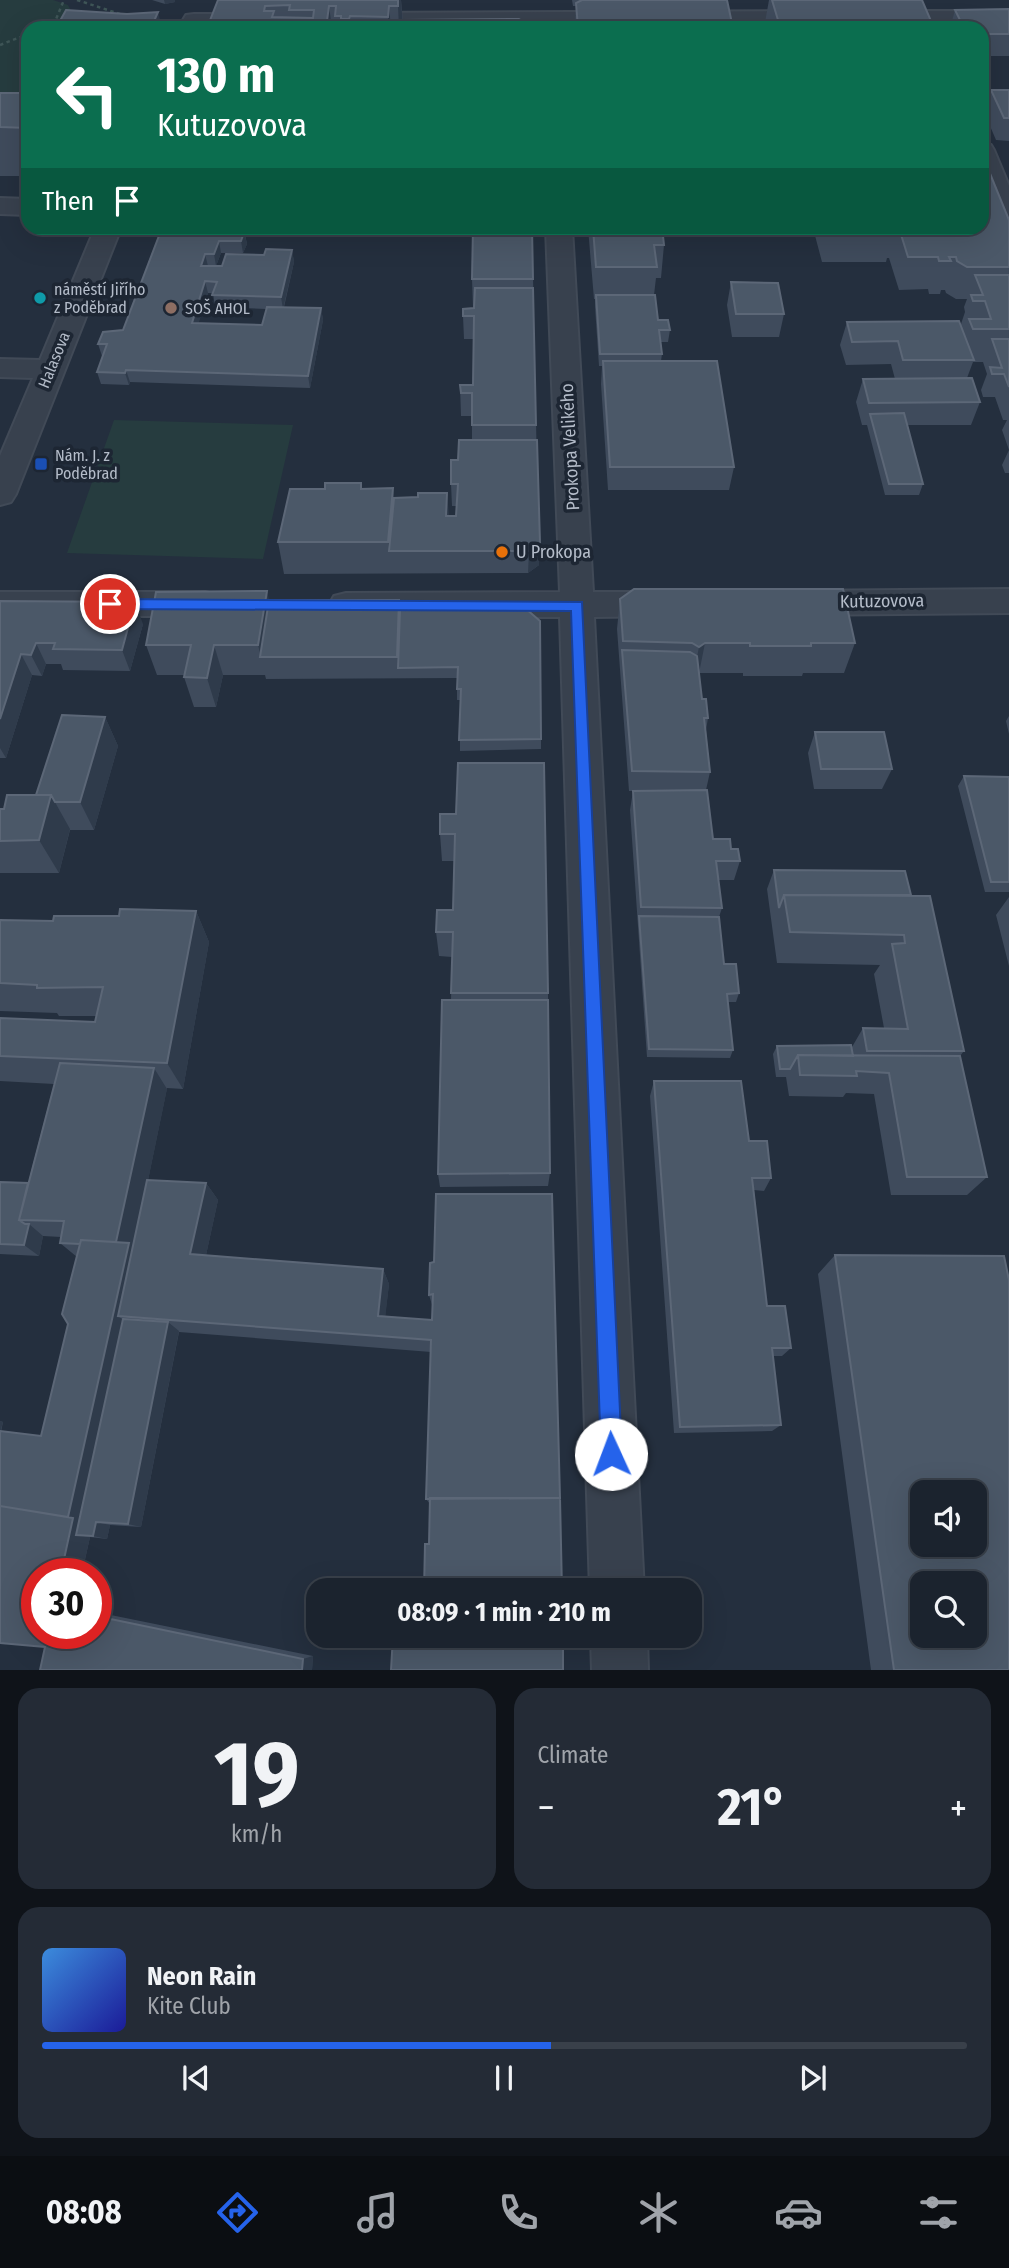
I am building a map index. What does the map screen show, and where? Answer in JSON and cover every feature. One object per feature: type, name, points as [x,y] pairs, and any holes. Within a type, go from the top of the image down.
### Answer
[{"type":"street","points":[[331,19],[549,15],[1009,17]]},
{"type":"street","points":[[195,16],[276,20]]},
{"type":"street","points":[[989,148],[1009,147]]},
{"type":"street","points":[[989,166],[1009,216]]},
{"type":"street","points":[[0,206],[21,207]]},
{"type":"street","name":"Halasova","points":[[0,494],[105,235]]},
{"type":"street","name":"Prokopa Velikého","points":[[559,235],[616,1578]]},
{"type":"street","points":[[0,368],[50,369]]},
{"type":"street","name":"Kutuzovova","points":[[769,603],[1009,601]]},
{"type":"street","points":[[0,604],[234,604]]},
{"type":"street","points":[[316,605],[701,604]]},
{"type":"street","points":[[619,1648],[620,1670]]},
{"type":"path","points":[[55,21],[64,0]]},
{"type":"path","points":[[77,0],[125,15]]},
{"type":"path","points":[[0,45],[21,37]]},
{"type":"green space","points":[[0,0],[53,0],[68,5],[76,21],[21,21],[21,105],[0,105]]},
{"type":"green space","points":[[114,420],[293,425],[263,559],[67,553]]},
{"type":"building","points":[[218,0],[398,0],[398,6],[389,6],[388,17],[350,16],[349,19],[341,19],[341,16],[335,16],[336,6],[329,6],[327,21],[210,21]],"holes":[[[290,5],[289,10],[314,10],[313,18],[272,17],[274,11],[264,11],[265,6]]]},
{"type":"building","points":[[582,0],[727,0],[732,21],[577,21],[576,3]]},
{"type":"building","points":[[772,0],[922,0],[931,21],[872,20],[778,20]]},
{"type":"building","points":[[1009,9],[1009,34],[989,34],[989,21],[960,21],[955,10]]},
{"type":"building","points":[[66,10],[127,14],[158,12],[154,21],[60,21]]},
{"type":"building","points":[[519,19],[522,21],[403,21]]},
{"type":"building","points":[[991,90],[1009,90],[1009,118],[1004,118]]},
{"type":"building","points":[[0,93],[21,93],[21,128],[0,127]]},
{"type":"building","points":[[989,171],[1009,220],[1009,267],[967,267],[957,261],[956,257],[949,257],[951,261],[939,261],[938,257],[908,257],[901,235],[989,235]]},
{"type":"building","name":"SOŠ AHOL","points":[[159,235],[243,235],[241,241],[219,241],[214,254],[205,254],[201,266],[222,266],[226,254],[264,255],[266,249],[292,250],[281,297],[212,295],[217,282],[205,281],[192,323],[262,325],[267,307],[321,308],[308,376],[126,370],[125,373],[97,372],[107,344],[98,344],[103,332],[123,330]]},
{"type":"building","points":[[473,235],[532,235],[533,279],[472,279]]},
{"type":"building","points":[[594,235],[663,236],[664,245],[654,245],[657,267],[596,267]]},
{"type":"building","points":[[975,275],[1009,275],[1009,329],[973,329],[969,319],[991,319],[985,301],[973,301],[971,295],[983,295]]},
{"type":"building","points":[[731,282],[778,283],[784,314],[736,314]]},
{"type":"building","points":[[475,288],[533,288],[536,425],[472,425],[472,393],[461,393],[460,385],[473,385],[474,316],[463,316],[463,309],[474,308]]},
{"type":"building","points":[[596,295],[655,295],[658,320],[668,320],[670,330],[659,330],[662,354],[600,354]]},
{"type":"building","points":[[959,321],[974,360],[903,360],[898,341],[852,342],[847,322]]},
{"type":"building","points":[[992,339],[1009,339],[1009,387],[1004,374],[992,374],[990,367],[1002,368]]},
{"type":"building","points":[[603,361],[717,361],[734,467],[610,467]]},
{"type":"building","points":[[972,378],[980,402],[869,403],[863,379]]},
{"type":"building","points":[[904,413],[923,484],[889,484],[870,414]]},
{"type":"building","points":[[459,440],[537,440],[540,543],[529,551],[389,551],[394,498],[418,497],[418,493],[447,493],[446,516],[456,516],[458,484],[451,484],[451,460],[458,460]]},
{"type":"building","points":[[325,483],[361,483],[361,489],[393,488],[388,542],[278,542],[290,489],[325,489]]},
{"type":"building","points":[[634,589],[843,589],[855,643],[750,646],[750,643],[705,643],[699,647],[692,643],[623,641],[620,599]]},
{"type":"building","points":[[267,591],[258,645],[214,645],[207,678],[184,677],[191,645],[146,645],[156,592]]},
{"type":"building","points":[[269,600],[399,600],[397,657],[260,657]]},
{"type":"building","points":[[0,601],[135,602],[122,650],[53,649],[55,643],[36,643],[31,655],[21,654],[0,719]]},
{"type":"building","points":[[525,608],[540,621],[541,739],[459,740],[461,689],[457,689],[458,667],[398,668],[400,610]]},
{"type":"building","points":[[622,650],[690,652],[697,656],[702,699],[706,699],[708,718],[704,718],[710,772],[632,771]]},
{"type":"building","points":[[62,715],[105,717],[80,802],[55,802],[51,795],[36,795]]},
{"type":"building","points":[[815,732],[884,732],[892,769],[821,769]]},
{"type":"building","points":[[458,763],[544,763],[548,993],[451,993],[453,932],[436,932],[437,910],[453,910],[455,834],[440,834],[440,814],[456,814]]},
{"type":"building","points":[[964,776],[1009,777],[1009,882],[991,882]]},
{"type":"building","points":[[707,790],[713,839],[730,839],[731,849],[738,849],[740,861],[716,861],[722,908],[641,907],[633,791]]},
{"type":"building","points":[[7,795],[51,795],[39,840],[0,841],[0,809],[4,809]]},
{"type":"building","points":[[774,870],[905,871],[911,895],[784,895],[779,908]]},
{"type":"building","points":[[784,895],[930,896],[964,1051],[867,1051],[863,1028],[908,1029],[892,944],[905,943],[904,935],[790,932]]},
{"type":"building","points":[[120,909],[196,911],[167,1063],[0,1056],[0,1018],[95,1022],[103,987],[37,988],[37,985],[0,983],[0,920],[53,921],[54,916],[119,916]]},
{"type":"building","points":[[639,916],[719,917],[724,964],[736,964],[739,993],[727,994],[733,1050],[649,1049]]},
{"type":"building","points":[[442,1000],[548,1000],[550,1173],[438,1174]]},
{"type":"building","points":[[851,1045],[853,1056],[798,1055],[790,1069],[780,1069],[777,1046]]},
{"type":"building","points":[[798,1055],[960,1056],[987,1177],[907,1177],[889,1073],[856,1071],[857,1076],[800,1075]]},
{"type":"building","points":[[60,1063],[154,1068],[116,1242],[81,1240],[80,1244],[60,1243],[64,1221],[19,1220]]},
{"type":"building","points":[[654,1081],[741,1081],[749,1141],[767,1141],[771,1178],[752,1178],[767,1306],[785,1306],[791,1348],[772,1348],[781,1425],[680,1427]]},
{"type":"building","points":[[147,1180],[206,1183],[190,1254],[383,1269],[378,1316],[432,1320],[433,1294],[429,1295],[430,1263],[434,1262],[436,1194],[552,1194],[560,1498],[426,1499],[431,1340],[118,1316]]},
{"type":"building","points":[[0,1182],[28,1183],[19,1220],[29,1224],[24,1245],[0,1244]]},
{"type":"building","points":[[81,1240],[129,1243],[68,1517],[0,1506],[0,1431],[41,1436],[68,1324],[62,1314]]},
{"type":"building","points":[[835,1255],[1004,1256],[1009,1280],[1009,1670],[894,1670]]},
{"type":"building","points":[[123,1319],[168,1322],[128,1524],[96,1522],[93,1536],[76,1535]]},
{"type":"building","points":[[430,1498],[560,1498],[562,1578],[424,1578],[425,1544],[429,1544]]},
{"type":"building","points":[[0,1506],[73,1518],[64,1558],[21,1558],[21,1645],[0,1643]]},
{"type":"building","points":[[112,1619],[303,1659],[302,1670],[40,1670],[45,1649],[112,1649]]},
{"type":"building","points":[[392,1648],[563,1648],[563,1670],[391,1670]]},
{"type":"place","name":"náměstí Jiřího z Poděbrad","points":[[40,298]]},
{"type":"place","name":"SOŠ AHOL","points":[[171,308]]},
{"type":"place","name":"Nám. J. z Poděbrad","points":[[41,464]]},
{"type":"place","name":"U Prokopa","points":[[502,552]]},
{"type":"route","points":[[110,604],[577,606],[611,1454]]}]
